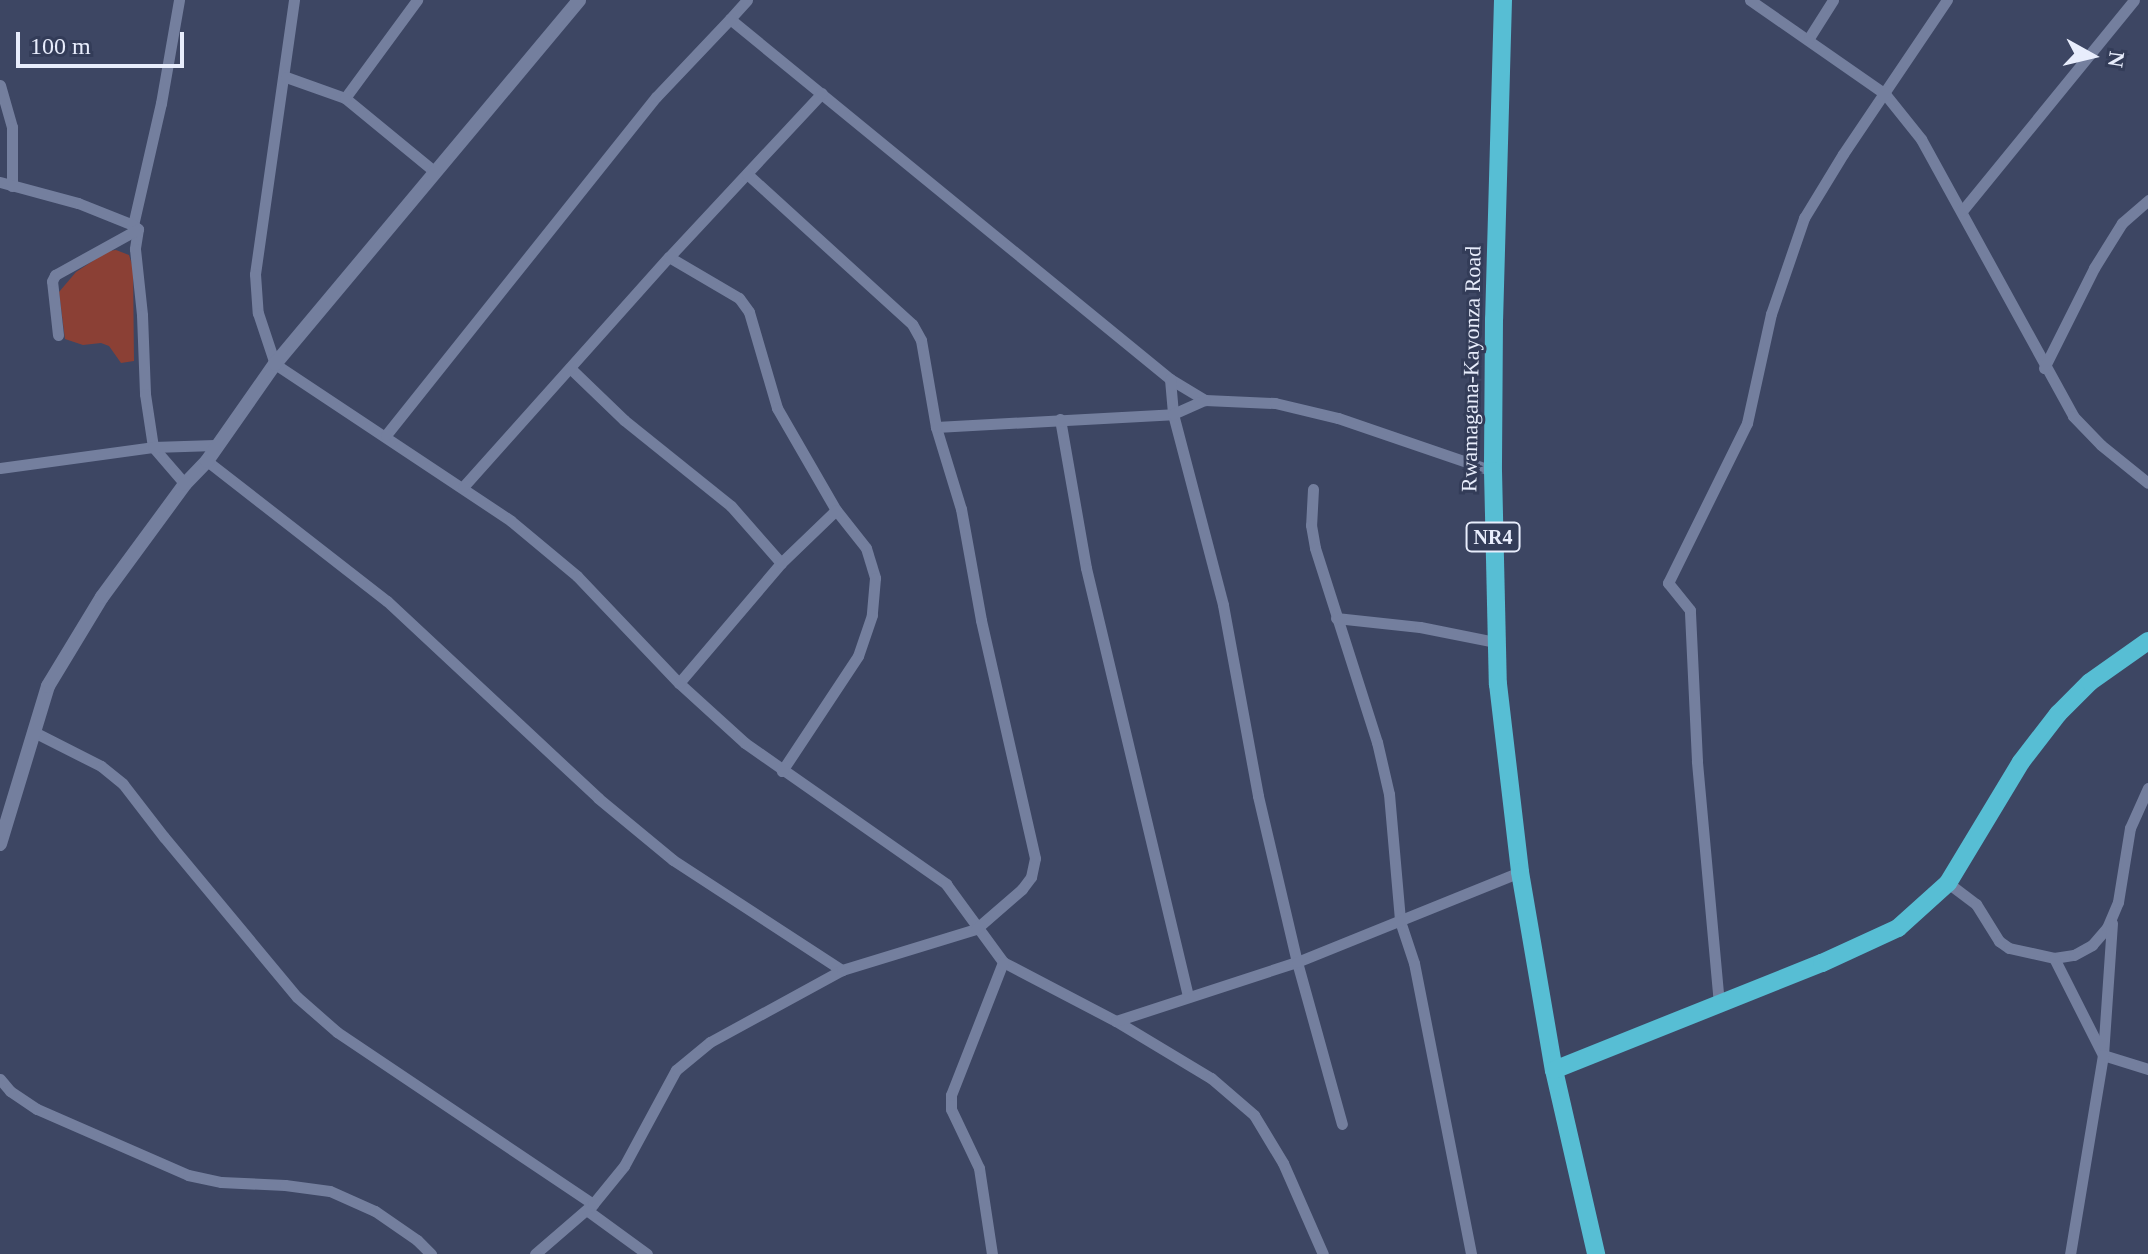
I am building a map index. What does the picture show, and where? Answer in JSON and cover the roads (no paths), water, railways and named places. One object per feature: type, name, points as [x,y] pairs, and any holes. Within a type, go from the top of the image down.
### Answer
[{"type":"highway","name":"Rwamagana-Kayonza Road","points":[[1503,0],[1493,471],[1495,642],[1520,872],[1554,1070]]},
{"type":"highway","points":[[1554,1070],[1898,928],[1948,883],[2013,775],[2058,714],[2090,682],[2148,641]]},
{"type":"highway","name":"NR4","points":[[1554,1070],[1596,1254]]},
{"type":"street","points":[[179,0],[135,227],[135,249],[142,315],[145,394],[153,447],[185,484]]},
{"type":"street","points":[[294,0],[286,77],[255,274],[258,313],[275,364],[511,521],[577,576],[679,683],[745,743],[946,884],[1003,962],[1116,1021],[1211,1078],[1254,1115],[1283,1163],[1323,1254]]},
{"type":"street","points":[[345,98],[417,0]]},
{"type":"street","points":[[0,844],[48,686],[87,622],[275,364],[579,0]]},
{"type":"street","points":[[386,435],[656,97],[747,0]]},
{"type":"street","points":[[1750,0],[1809,38],[1885,94],[1921,139],[2073,416],[2101,445],[2148,483]]},
{"type":"street","points":[[1809,38],[1833,0]]},
{"type":"street","points":[[1719,1004],[1697,761],[1690,610],[1668,583],[1747,423],[1771,314],[1804,218],[1947,0]]},
{"type":"street","points":[[1962,211],[2134,0]]},
{"type":"street","points":[[730,19],[1170,379],[1205,400]]},
{"type":"street","points":[[286,77],[345,98],[434,171]]},
{"type":"street","points":[[0,85],[12,127],[6,184],[78,203],[135,227]]},
{"type":"street","points":[[463,487],[669,257],[822,93]]},
{"type":"street","points":[[647,1254],[588,1211],[624,1166],[676,1070],[710,1042],[842,970],[976,929],[1022,889],[1031,877],[1035,858],[984,635],[961,509],[936,427],[921,340],[912,324],[747,174]]},
{"type":"street","points":[[2044,368],[2094,268],[2122,223],[2148,200]]},
{"type":"street","points":[[58,335],[52,281],[55,275],[135,227]]},
{"type":"street","points":[[669,257],[739,298],[749,312],[777,408],[836,510],[866,548],[875,578],[872,615],[858,656],[782,771]]},
{"type":"street","points":[[570,368],[624,420],[731,506],[781,563]]},
{"type":"street","points":[[1170,379],[1173,414],[1223,605],[1258,796],[1297,962],[1342,1124]]},
{"type":"street","points":[[936,427],[1173,414],[1205,400],[1275,403],[1338,418],[1493,471]]},
{"type":"street","points":[[1060,419],[1086,568],[1188,995]]},
{"type":"street","points":[[0,468],[153,447],[215,445]]},
{"type":"street","points":[[207,461],[387,601],[598,798],[673,860],[842,970]]},
{"type":"street","points":[[1313,489],[1313,536],[1377,742],[1389,794],[1400,921],[1414,963],[1471,1254]]},
{"type":"street","points":[[679,683],[781,563],[836,510]]},
{"type":"street","points":[[1336,618],[1420,627],[1495,642]]},
{"type":"street","points":[[34,732],[101,766],[123,784],[297,997],[337,1032],[593,1204]]},
{"type":"street","points":[[2070,1254],[2103,1055],[2113,914],[2130,828],[2148,788]]},
{"type":"street","points":[[1116,1021],[1188,995],[1297,962],[1520,872]]},
{"type":"street","points":[[1948,883],[1976,904],[1999,941],[2009,948],[2054,958],[2074,955],[2092,945],[2107,928],[2113,914]]},
{"type":"street","points":[[2054,958],[2103,1055],[2148,1069]]},
{"type":"street","points":[[992,1254],[979,1168],[951,1109],[951,1095],[1003,962]]},
{"type":"street","points":[[0,1079],[10,1091],[37,1109],[188,1175],[221,1182],[330,1191],[375,1211],[417,1240],[431,1254]]},
{"type":"street","points":[[535,1254],[593,1204]]}]
